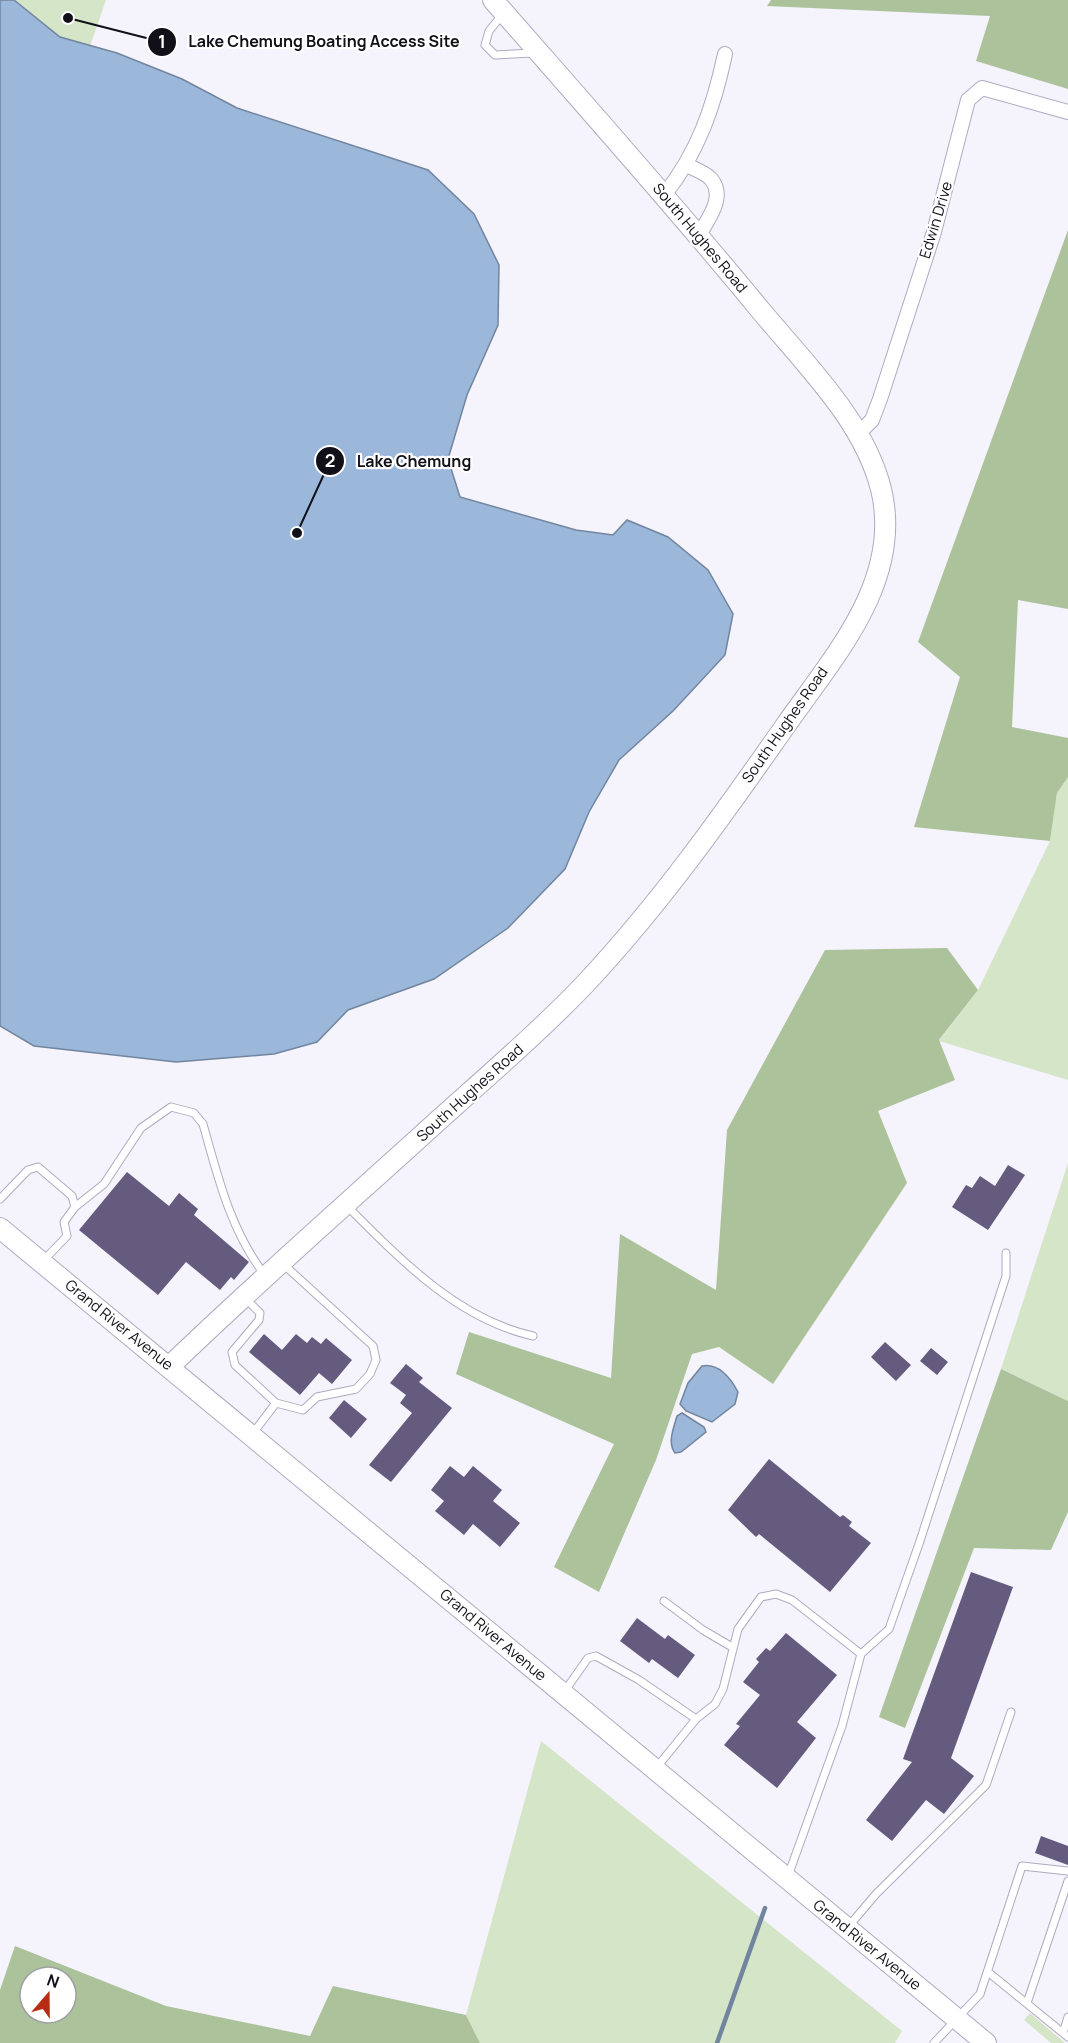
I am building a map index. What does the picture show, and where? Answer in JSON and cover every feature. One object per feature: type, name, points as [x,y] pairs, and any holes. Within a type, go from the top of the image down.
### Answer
[{"type":"street","name":"South Hughes Road","points":[[170,1366],[280,1261],[531,1037],[632,931],[736,796],[842,645],[878,578],[886,534],[881,489],[871,460],[834,398],[699,235],[498,6]]},
{"type":"street","points":[[664,195],[687,165],[707,119],[725,54]]},
{"type":"street","name":"Edwin Drive","points":[[857,435],[872,420],[880,399],[934,232],[968,100],[982,88],[1068,112]]},
{"type":"street","points":[[687,165],[711,179],[718,194],[714,210],[699,235]]},
{"type":"street","name":"Grand River Avenue","points":[[0,1228],[170,1366],[986,2043]]},
{"type":"lane","points":[[498,6],[485,45],[495,55],[539,52]]},
{"type":"lane","points":[[42,1262],[67,1236],[64,1222],[75,1207],[104,1184],[141,1128],[171,1107],[194,1113],[203,1124],[228,1208],[239,1234],[265,1275]]},
{"type":"lane","points":[[0,1199],[28,1170],[38,1167],[72,1196],[75,1207]]},
{"type":"lane","points":[[345,1204],[386,1244],[464,1308],[505,1330],[533,1336]]},
{"type":"lane","points":[[786,1879],[842,1726],[861,1654],[889,1629],[1003,1286],[1006,1253]]},
{"type":"lane","points":[[243,1296],[260,1313],[259,1320],[232,1352],[234,1365],[276,1403],[303,1410],[317,1397],[356,1389],[370,1374],[376,1360],[373,1346],[280,1261]]},
{"type":"lane","points":[[252,1434],[276,1403]]},
{"type":"lane","points":[[655,1769],[696,1719],[715,1704],[738,1629],[760,1597],[777,1594],[792,1600],[861,1654]]},
{"type":"lane","points":[[664,1601],[703,1630],[732,1647]]},
{"type":"lane","points":[[563,1693],[588,1658],[596,1656],[639,1680],[696,1719]]},
{"type":"lane","points":[[846,1929],[876,1894],[986,1785],[1011,1712]]},
{"type":"lane","points":[[934,2043],[980,1994],[1022,1866],[1068,1871]]},
{"type":"lane","points":[[1027,2003],[1068,1881]]},
{"type":"lane","points":[[988,1972],[1065,2035]]},
{"type":"lane","points":[[1065,2035],[1068,2017]]},
{"type":"green space","points":[[15,0],[106,0],[90,46],[60,37]]},
{"type":"green space","points":[[771,0],[1068,0],[1068,89],[976,61],[990,16],[767,6]]},
{"type":"green space","points":[[1068,230],[1068,609],[1018,600],[1012,727],[1068,738],[1068,777],[1057,793],[1050,841],[914,827],[960,677],[918,642]]},
{"type":"green space","points":[[1068,777],[1068,1080],[939,1041],[978,990],[1050,841],[1057,793]]},
{"type":"green space","points":[[947,948],[978,990],[939,1040],[955,1080],[878,1111],[907,1183],[773,1384],[719,1347],[692,1354],[656,1460],[599,1592],[554,1567],[614,1444],[456,1374],[469,1332],[611,1378],[620,1234],[716,1290],[727,1130],[825,950]]},
{"type":"green space","points":[[1068,1163],[1068,1401],[1001,1369]]},
{"type":"green space","points":[[1001,1369],[1068,1401],[1068,1512],[1051,1550],[974,1548],[905,1728],[879,1717]]},
{"type":"green space","points":[[541,1741],[902,2031],[895,2043],[480,2043],[466,2015]]},
{"type":"green space","points":[[15,1946],[63,1965],[18,1965],[18,2025],[78,2025],[78,1971],[166,2006],[310,2036],[333,1986],[466,2015],[480,2043],[0,2043],[0,1990]]},
{"type":"green space","points":[[1030,2013],[1065,2043],[1051,2043],[1024,2020]]},
{"type":"water","points":[[0,0],[14,0],[60,37],[117,53],[182,79],[237,108],[428,170],[474,214],[499,265],[498,325],[467,395],[448,459],[460,497],[576,530],[613,535],[627,520],[668,537],[708,570],[733,614],[725,655],[673,711],[619,760],[589,812],[565,869],[508,928],[434,979],[348,1010],[317,1042],[274,1054],[176,1062],[34,1046],[0,1026]]},
{"type":"water","points":[[702,1366],[719,1369],[728,1377],[738,1392],[735,1404],[712,1422],[686,1411],[680,1404],[688,1383]]},
{"type":"water","points":[[682,1413],[704,1427],[706,1432],[681,1452],[675,1453],[672,1435],[677,1416]]},
{"type":"building","points":[[1008,1165],[1025,1175],[988,1230],[952,1207],[966,1185],[972,1188],[980,1176],[995,1186]]},
{"type":"building","points":[[127,1172],[169,1206],[179,1193],[198,1209],[194,1215],[249,1262],[234,1280],[231,1277],[220,1290],[186,1262],[158,1295],[79,1230]]},
{"type":"building","points":[[264,1334],[282,1350],[296,1334],[307,1343],[312,1337],[321,1344],[326,1338],[352,1360],[332,1384],[319,1373],[300,1395],[249,1352]]},
{"type":"building","points":[[885,1342],[911,1365],[896,1381],[871,1357]]},
{"type":"building","points":[[931,1348],[948,1362],[937,1375],[920,1361]]},
{"type":"building","points":[[406,1364],[423,1378],[419,1382],[452,1408],[391,1482],[369,1465],[412,1413],[400,1403],[406,1395],[390,1383]]},
{"type":"building","points":[[344,1400],[367,1419],[351,1438],[329,1418]]},
{"type":"building","points":[[769,1459],[840,1517],[843,1515],[852,1522],[849,1526],[871,1543],[830,1592],[759,1534],[756,1537],[728,1510]]},
{"type":"building","points":[[450,1466],[464,1477],[473,1466],[502,1490],[493,1501],[520,1523],[500,1547],[473,1524],[464,1535],[435,1511],[444,1501],[431,1490]]},
{"type":"building","points":[[971,1572],[1013,1587],[951,1758],[974,1776],[944,1814],[926,1800],[892,1841],[866,1820],[912,1762],[903,1759]]},
{"type":"building","points":[[637,1618],[665,1639],[668,1635],[695,1655],[678,1678],[652,1659],[649,1663],[620,1641]]},
{"type":"building","points":[[786,1633],[837,1675],[797,1722],[816,1738],[777,1788],[724,1745],[740,1726],[736,1724],[760,1695],[743,1682],[759,1662],[756,1659],[766,1648],[770,1651]]},
{"type":"building","points":[[1041,1836],[1068,1846],[1068,1865],[1035,1853]]},
{"type":"waterway","points":[[717,2043],[765,1908]]},
{"type":"place","name":"Lake Chemung Boating Access Site","points":[[68,18]]},
{"type":"place","name":"Lake Chemung","points":[[297,533]]}]
